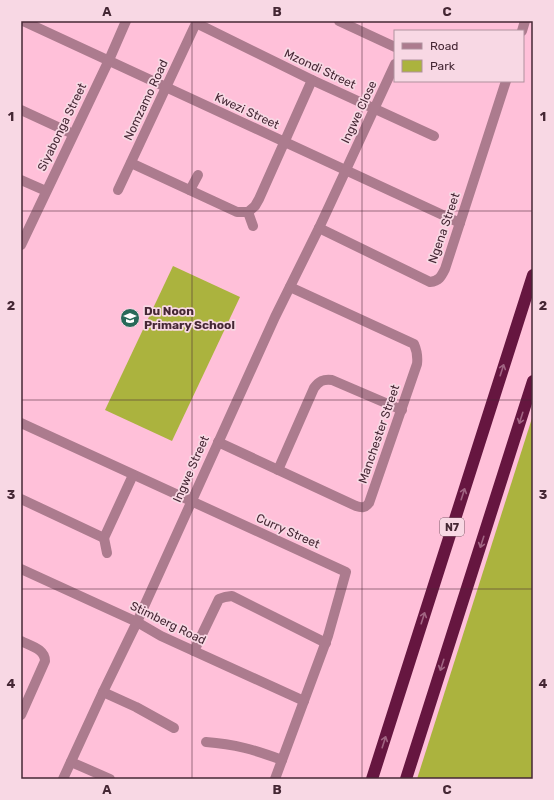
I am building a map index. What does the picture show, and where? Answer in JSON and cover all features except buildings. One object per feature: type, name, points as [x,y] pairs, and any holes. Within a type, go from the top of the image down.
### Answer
[{"type":"highway","name":"N7","points":[[372,779],[533,275]]},
{"type":"highway","points":[[406,779],[533,381]]},
{"type":"street","name":"Kwezi Street","points":[[23,21],[284,143],[460,223]]},
{"type":"street","name":"Siyabonga Street","points":[[21,245],[126,21]]},
{"type":"street","points":[[339,21],[394,47]]},
{"type":"street","name":"Mzondi Street","points":[[196,22],[312,80],[434,136]]},
{"type":"street","name":"Nomzamo Road","points":[[118,190],[196,22]]},
{"type":"street","name":"Ingwe Close","points":[[346,170],[394,66]]},
{"type":"street","points":[[131,163],[237,212],[248,212],[255,206],[312,80]]},
{"type":"street","name":"Ngena Street","points":[[319,228],[430,282],[439,279],[460,223],[506,82]]},
{"type":"street","points":[[21,110],[73,134]]},
{"type":"street","name":"Ingwe Street","points":[[63,779],[137,622],[275,317],[346,170]]},
{"type":"street","points":[[190,190],[198,175]]},
{"type":"street","points":[[21,180],[46,191]]},
{"type":"street","points":[[248,212],[253,226]]},
{"type":"street","name":"Manchester Street","points":[[218,442],[361,508],[366,506],[371,499],[402,410],[418,358],[418,353],[414,344],[290,287]]},
{"type":"street","points":[[278,470],[314,388],[321,380],[332,380],[402,410]]},
{"type":"street","name":"Curry Street","points":[[21,423],[346,572],[326,643],[275,779]]},
{"type":"street","points":[[107,553],[104,538],[133,475]]},
{"type":"street","points":[[21,499],[104,538]]},
{"type":"street","name":"Stimberg Road","points":[[21,569],[137,622],[161,636],[304,701]]},
{"type":"street","points":[[194,651],[219,599],[228,596],[232,596],[326,643]]},
{"type":"street","points":[[21,641],[40,650],[44,654],[45,661],[21,713]]},
{"type":"street","points":[[103,692],[136,707],[174,728]]},
{"type":"street","points":[[206,742],[231,744],[282,760]]},
{"type":"street","points":[[71,762],[110,779]]},
{"type":"green space","points":[[173,266],[240,297],[172,441],[105,410]]},
{"type":"green space","points":[[533,415],[533,779],[417,779]]},
{"type":"place","name":"Du Noon Primary School","points":[[130,318]]}]
